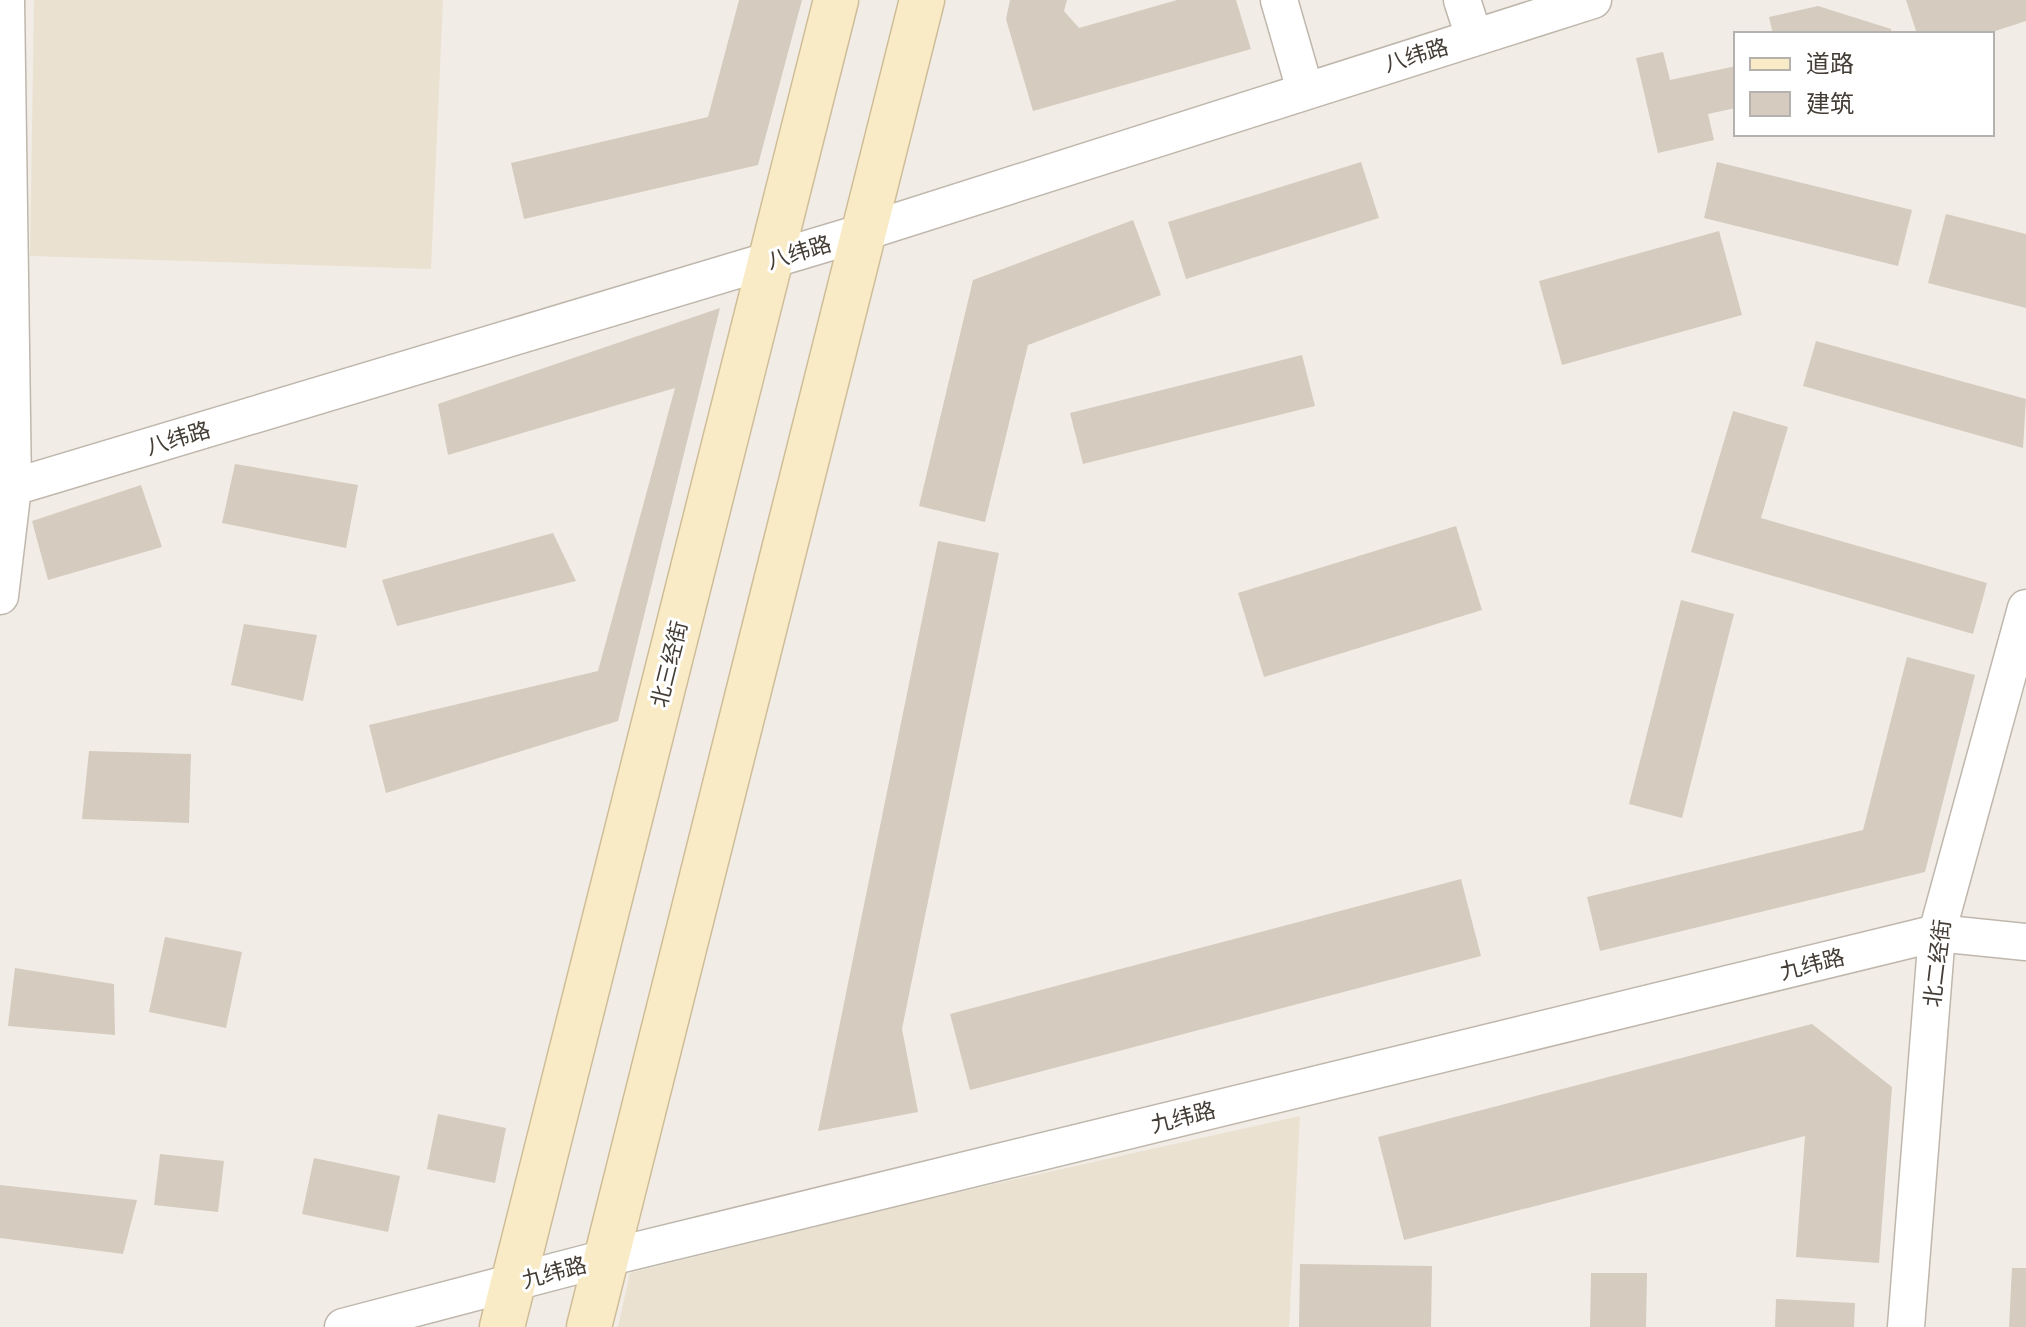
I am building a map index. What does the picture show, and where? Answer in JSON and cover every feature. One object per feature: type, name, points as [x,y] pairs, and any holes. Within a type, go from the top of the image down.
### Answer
[{"type":"main road","name":"北三经街","points":[[502,1327],[836,0]]},
{"type":"main road","points":[[589,1327],[922,0]]},
{"type":"street","points":[[0,596],[7,489],[6,0]]},
{"type":"street","points":[[1279,0],[1305,90]]},
{"type":"street","points":[[1462,0],[1474,37]]},
{"type":"street","name":"八纬路","points":[[7,489],[864,232],[1593,0]]},
{"type":"street","name":"北二经街","points":[[1906,1327],[1937,933],[2026,608]]},
{"type":"street","name":"九纬路","points":[[343,1327],[606,1258],[1937,933],[2026,942]]},
{"type":"shaded area","points":[[34,0],[443,0],[431,269],[30,256]]},
{"type":"shaded area","points":[[1300,1116],[1289,1327],[618,1327],[630,1273],[918,1201]]},
{"type":"building","points":[[739,0],[802,0],[758,165],[524,219],[511,163],[708,117]]},
{"type":"building","points":[[1010,0],[1067,0],[1064,11],[1079,28],[1177,0],[1236,0],[1251,49],[1033,111],[1006,19]]},
{"type":"building","points":[[1906,0],[2026,0],[2026,21],[1992,32],[1916,32]]},
{"type":"building","points":[[1818,6],[1891,29],[1892,32],[1773,32],[1769,17]]},
{"type":"building","points":[[1663,52],[1670,80],[1734,66],[1734,108],[1708,114],[1714,140],[1658,153],[1636,58]]},
{"type":"building","points":[[1361,162],[1379,218],[1186,279],[1168,222]]},
{"type":"building","points":[[1717,162],[1912,210],[1898,266],[1704,218]]},
{"type":"building","points":[[1946,214],[2026,234],[2026,308],[1928,283]]},
{"type":"building","points":[[1133,220],[1161,295],[1028,345],[985,522],[919,506],[973,280]]},
{"type":"building","points":[[1719,231],[1742,315],[1562,365],[1539,281]]},
{"type":"building","points":[[720,308],[618,721],[386,793],[369,725],[598,671],[675,388],[448,455],[438,404]]},
{"type":"building","points":[[1816,341],[2026,399],[2023,448],[1803,386]]},
{"type":"building","points":[[1302,355],[1315,406],[1083,464],[1070,413]]},
{"type":"building","points":[[1733,411],[1788,427],[1761,518],[1987,583],[1973,634],[1691,552]]},
{"type":"building","points":[[235,464],[358,485],[346,548],[222,523]]},
{"type":"building","points":[[141,485],[162,547],[48,580],[32,521]]},
{"type":"building","points":[[1456,526],[1482,610],[1264,677],[1238,593]]},
{"type":"building","points":[[553,533],[576,581],[397,626],[382,580]]},
{"type":"building","points":[[938,541],[999,553],[902,1029],[918,1112],[818,1131]]},
{"type":"building","points":[[1681,600],[1734,614],[1682,818],[1629,804]]},
{"type":"building","points":[[244,624],[317,635],[303,701],[231,685]]},
{"type":"building","points":[[1907,657],[1975,675],[1925,872],[1600,951],[1587,897],[1863,830]]},
{"type":"building","points":[[89,751],[191,754],[189,823],[82,819]]},
{"type":"building","points":[[1461,879],[1481,956],[970,1090],[950,1014]]},
{"type":"building","points":[[165,937],[242,952],[226,1028],[149,1012]]},
{"type":"building","points":[[15,968],[114,984],[115,1035],[8,1026]]},
{"type":"building","points":[[1812,1024],[1892,1087],[1879,1263],[1796,1257],[1805,1136],[1404,1240],[1378,1137]]},
{"type":"building","points":[[438,1114],[506,1128],[495,1183],[427,1169]]},
{"type":"building","points":[[160,1154],[224,1161],[218,1212],[154,1205]]},
{"type":"building","points":[[314,1158],[400,1176],[388,1232],[302,1214]]},
{"type":"building","points":[[0,1185],[137,1200],[123,1254],[0,1238]]},
{"type":"building","points":[[1300,1264],[1432,1266],[1431,1327],[1299,1327]]},
{"type":"building","points":[[2012,1268],[2026,1268],[2026,1327],[2009,1327]]},
{"type":"building","points":[[1591,1273],[1647,1273],[1646,1327],[1590,1327]]},
{"type":"building","points":[[1776,1299],[1855,1303],[1854,1327],[1775,1327]]}]
